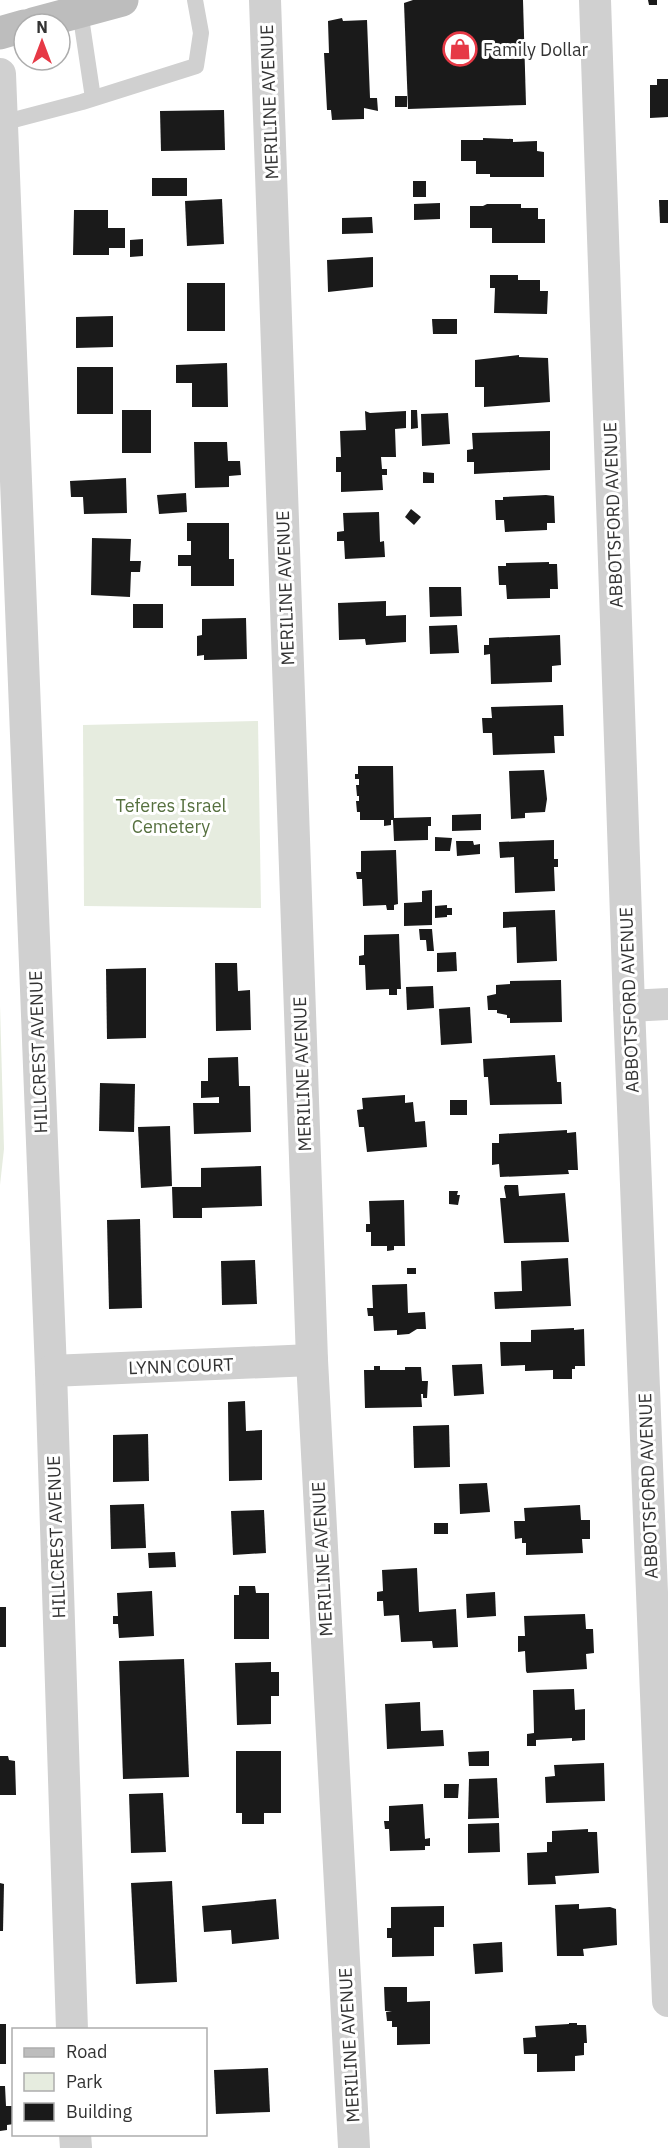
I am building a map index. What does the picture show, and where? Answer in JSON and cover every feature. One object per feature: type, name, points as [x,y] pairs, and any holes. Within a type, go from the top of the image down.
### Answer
[{"type":"main road","points":[[72,13],[122,0]]},
{"type":"street","name":"MERILINE AVENUE","points":[[265,0],[312,1360],[354,2147]]},
{"type":"street","name":"ABBOTSFORD AVENUE","points":[[595,0],[629,1006],[668,2001]]},
{"type":"street","name":"HILLCREST AVENUE","points":[[0,74],[51,1371],[72,2028]]},
{"type":"street","points":[[629,1006],[668,1004]]},
{"type":"street","name":"LYNN COURT","points":[[51,1371],[312,1360]]},
{"type":"lane","points":[[2,123],[196,66],[201,33],[195,0]]},
{"type":"lane","points":[[80,11],[93,98]]},
{"type":"green space","name":"Teferes Israel Cemetery","points":[[258,721],[261,908],[84,906],[83,725]]},
{"type":"green space","points":[[0,1005],[4,1149],[0,1185]]},
{"type":"building","points":[[413,0],[523,0],[526,105],[408,109],[404,3]]},
{"type":"building","points":[[648,0],[657,0],[657,5],[649,5]]},
{"type":"building","points":[[342,18],[343,21],[367,20],[370,98],[377,98],[378,111],[364,108],[364,119],[332,120],[331,110],[327,110],[324,53],[329,53],[328,21]]},
{"type":"building","points":[[657,79],[668,79],[668,117],[650,118],[650,85],[657,85]]},
{"type":"building","points":[[395,96],[407,96],[407,107],[395,107]]},
{"type":"building","points":[[224,110],[225,150],[161,151],[160,111]]},
{"type":"building","points":[[483,138],[513,139],[513,142],[537,141],[537,151],[544,152],[544,177],[490,177],[490,174],[476,174],[476,161],[461,161],[461,140],[483,140]]},
{"type":"building","points":[[152,178],[187,178],[187,196],[152,196]]},
{"type":"building","points":[[413,181],[426,181],[426,197],[413,197]]},
{"type":"building","points":[[222,199],[224,244],[187,246],[185,201]]},
{"type":"building","points":[[659,200],[668,200],[668,223],[660,223]]},
{"type":"building","points":[[440,203],[440,219],[414,220],[414,204]]},
{"type":"building","points":[[521,204],[521,208],[538,208],[538,219],[545,219],[545,243],[492,243],[492,228],[470,228],[470,206]]},
{"type":"building","points":[[74,210],[108,210],[108,228],[125,228],[125,248],[109,248],[109,255],[73,255]]},
{"type":"building","points":[[372,217],[373,233],[342,234],[342,218]]},
{"type":"building","points":[[143,239],[143,256],[130,257],[130,240]]},
{"type":"building","points":[[373,257],[373,287],[328,292],[327,260]]},
{"type":"building","points":[[490,275],[518,275],[518,280],[540,280],[540,291],[548,291],[547,314],[494,313],[495,288],[490,288]]},
{"type":"building","points":[[187,283],[225,283],[225,331],[187,331]]},
{"type":"building","points":[[113,316],[113,347],[76,348],[76,317]]},
{"type":"building","points":[[432,319],[457,319],[457,334],[433,334]]},
{"type":"building","points":[[519,355],[519,357],[548,358],[550,402],[484,407],[484,387],[475,387],[475,360]]},
{"type":"building","points":[[227,363],[228,407],[192,407],[192,383],[176,383],[176,365]]},
{"type":"building","points":[[77,367],[113,367],[113,414],[77,414]]},
{"type":"building","points":[[122,410],[151,410],[151,453],[122,453]]},
{"type":"building","points":[[411,410],[417,410],[418,428],[411,429]]},
{"type":"building","points":[[365,411],[370,413],[406,411],[406,428],[395,429],[396,457],[381,457],[382,469],[387,469],[387,475],[382,475],[383,490],[341,492],[341,472],[336,472],[336,457],[341,457],[340,431],[366,430]]},
{"type":"building","points":[[448,413],[450,444],[422,446],[421,414]]},
{"type":"building","points":[[550,431],[550,470],[474,474],[474,462],[467,462],[467,450],[473,449],[472,433]]},
{"type":"building","points":[[194,442],[227,442],[228,461],[240,461],[241,475],[229,476],[229,487],[195,488]]},
{"type":"building","points":[[423,472],[434,473],[434,483],[423,483]]},
{"type":"building","points":[[126,478],[127,513],[84,514],[83,497],[71,497],[70,481]]},
{"type":"building","points":[[186,493],[187,512],[159,514],[157,495]]},
{"type":"building","points":[[554,496],[555,523],[547,523],[547,530],[505,532],[504,520],[496,520],[495,500],[503,500],[503,497]]},
{"type":"building","points":[[411,509],[421,517],[414,525],[405,517]]},
{"type":"building","points":[[379,512],[380,542],[384,541],[385,557],[345,559],[344,541],[337,541],[337,532],[344,531],[343,513]]},
{"type":"building","points":[[187,523],[229,523],[229,559],[234,559],[234,586],[191,586],[191,566],[178,566],[178,555],[191,555],[191,541],[187,541]]},
{"type":"building","points":[[92,538],[131,539],[130,561],[141,561],[140,572],[131,572],[130,597],[91,595]]},
{"type":"building","points":[[549,562],[549,564],[557,564],[558,589],[550,589],[550,598],[507,599],[506,585],[499,585],[498,566],[506,566],[506,563]]},
{"type":"building","points":[[429,587],[461,587],[462,616],[430,617]]},
{"type":"building","points":[[386,601],[386,616],[406,615],[406,642],[366,645],[365,639],[339,640],[338,603]]},
{"type":"building","points":[[133,604],[163,604],[163,628],[133,628]]},
{"type":"building","points":[[246,618],[247,659],[204,660],[204,655],[197,656],[197,636],[202,635],[202,619]]},
{"type":"building","points":[[457,625],[459,653],[430,654],[429,626]]},
{"type":"building","points":[[560,635],[561,665],[552,666],[552,682],[491,684],[490,654],[484,655],[484,645],[489,645],[489,638]]},
{"type":"building","points":[[563,705],[564,736],[554,736],[555,753],[493,755],[492,733],[483,733],[482,718],[492,718],[491,707]]},
{"type":"building","points":[[358,766],[393,766],[394,818],[431,817],[431,826],[428,826],[428,840],[394,841],[393,820],[391,820],[391,825],[384,826],[384,820],[360,820],[356,801],[359,801],[356,785],[359,785],[359,779],[355,779]]},
{"type":"building","points":[[544,770],[547,799],[545,812],[525,813],[525,818],[511,819],[509,771]]},
{"type":"building","points":[[481,814],[481,830],[452,831],[452,815]]},
{"type":"building","points":[[435,837],[452,838],[450,851],[435,851]]},
{"type":"building","points":[[554,840],[554,859],[558,859],[558,867],[554,867],[555,891],[515,893],[514,857],[500,858],[499,842]]},
{"type":"building","points":[[456,841],[473,841],[474,845],[480,844],[480,854],[457,856]]},
{"type":"building","points":[[396,850],[398,904],[394,905],[394,910],[387,910],[386,905],[363,906],[362,879],[357,879],[356,872],[361,872],[361,851]]},
{"type":"building","points":[[432,890],[432,925],[404,926],[404,903],[422,902],[422,891]]},
{"type":"building","points":[[447,905],[447,908],[452,908],[452,915],[435,918],[435,906]]},
{"type":"building","points":[[555,910],[557,961],[517,963],[516,927],[503,928],[503,912]]},
{"type":"building","points":[[419,929],[432,929],[434,951],[427,951],[426,940],[420,940]]},
{"type":"building","points":[[399,934],[401,989],[397,989],[397,995],[389,995],[389,989],[366,990],[365,965],[359,965],[359,956],[364,955],[364,935]]},
{"type":"building","points":[[456,952],[457,971],[437,972],[437,953]]},
{"type":"building","points":[[215,963],[237,963],[238,991],[250,990],[251,1030],[216,1031]]},
{"type":"building","points":[[146,968],[146,1038],[107,1039],[106,969]]},
{"type":"building","points":[[561,980],[562,1022],[510,1023],[507,1015],[497,1013],[497,1010],[488,1010],[487,996],[496,994],[496,985],[510,984],[510,981]]},
{"type":"building","points":[[433,986],[434,1008],[407,1010],[406,987]]},
{"type":"building","points":[[470,1007],[472,1043],[441,1045],[439,1009]]},
{"type":"building","points":[[555,1055],[557,1082],[561,1082],[562,1104],[490,1105],[488,1077],[484,1077],[483,1059]]},
{"type":"building","points":[[238,1057],[239,1086],[250,1086],[251,1132],[194,1134],[193,1103],[219,1103],[219,1097],[201,1098],[201,1081],[208,1081],[208,1058]]},
{"type":"building","points":[[100,1083],[135,1084],[134,1132],[99,1131]]},
{"type":"building","points":[[405,1095],[405,1103],[413,1102],[415,1122],[425,1121],[427,1147],[367,1152],[364,1127],[359,1127],[357,1110],[363,1109],[362,1098]]},
{"type":"building","points":[[450,1100],[467,1100],[467,1115],[450,1115]]},
{"type":"building","points":[[170,1126],[172,1186],[141,1188],[138,1127]]},
{"type":"building","points":[[567,1130],[567,1133],[576,1132],[578,1170],[568,1170],[569,1174],[500,1177],[499,1164],[492,1165],[492,1143],[499,1143],[499,1134]]},
{"type":"building","points":[[261,1166],[262,1206],[202,1208],[202,1218],[173,1218],[172,1187],[201,1187],[201,1168]]},
{"type":"building","points":[[505,1185],[518,1185],[519,1196],[565,1193],[569,1242],[504,1243],[500,1198],[506,1198]]},
{"type":"building","points":[[449,1191],[458,1191],[457,1195],[460,1195],[458,1205],[449,1204]]},
{"type":"building","points":[[404,1200],[405,1246],[394,1246],[394,1250],[387,1251],[387,1246],[371,1246],[371,1232],[366,1232],[366,1224],[370,1224],[369,1201]]},
{"type":"building","points":[[140,1219],[142,1308],[109,1309],[107,1220]]},
{"type":"building","points":[[568,1258],[571,1306],[495,1309],[494,1292],[522,1291],[521,1261]]},
{"type":"building","points":[[255,1260],[257,1304],[222,1305],[221,1261]]},
{"type":"building","points":[[407,1268],[416,1268],[416,1274],[407,1274]]},
{"type":"building","points":[[407,1284],[408,1313],[425,1312],[426,1329],[417,1329],[409,1334],[397,1335],[397,1330],[374,1331],[373,1316],[368,1316],[367,1308],[373,1308],[372,1285]]},
{"type":"building","points":[[574,1328],[574,1330],[584,1329],[585,1366],[575,1366],[575,1369],[572,1369],[572,1379],[553,1379],[553,1370],[525,1371],[525,1365],[501,1366],[500,1342],[531,1342],[531,1330]]},
{"type":"building","points":[[482,1364],[484,1394],[454,1396],[452,1365]]},
{"type":"building","points":[[374,1366],[380,1366],[380,1370],[405,1370],[405,1367],[421,1367],[422,1381],[428,1381],[427,1398],[423,1398],[421,1394],[422,1407],[365,1408],[364,1370],[374,1370]]},
{"type":"building","points":[[245,1401],[246,1431],[262,1430],[262,1480],[229,1481],[228,1402]]},
{"type":"building","points":[[449,1425],[450,1467],[414,1468],[413,1426]]},
{"type":"building","points":[[148,1434],[149,1481],[113,1482],[113,1435]]},
{"type":"building","points":[[487,1483],[490,1512],[460,1514],[459,1484]]},
{"type":"building","points":[[144,1504],[146,1548],[111,1549],[110,1505]]},
{"type":"building","points":[[580,1505],[581,1520],[590,1520],[590,1539],[582,1539],[583,1553],[526,1555],[526,1543],[522,1543],[522,1538],[515,1539],[514,1521],[525,1521],[524,1508]]},
{"type":"building","points":[[264,1510],[266,1553],[233,1555],[231,1511]]},
{"type":"building","points":[[434,1523],[448,1523],[448,1534],[434,1534]]},
{"type":"building","points":[[175,1552],[176,1567],[149,1568],[148,1553]]},
{"type":"building","points":[[417,1568],[419,1612],[456,1609],[458,1647],[433,1648],[432,1641],[401,1642],[399,1615],[384,1616],[383,1601],[377,1601],[377,1592],[383,1591],[382,1570]]},
{"type":"building","points":[[239,1586],[255,1586],[256,1593],[269,1593],[269,1639],[234,1639],[234,1595],[239,1595]]},
{"type":"building","points":[[152,1591],[154,1636],[119,1638],[118,1624],[113,1624],[113,1616],[118,1616],[117,1593]]},
{"type":"building","points":[[495,1592],[496,1616],[467,1618],[466,1594]]},
{"type":"building","points":[[0,1607],[6,1607],[6,1647],[0,1647]]},
{"type":"building","points":[[585,1614],[586,1629],[593,1629],[594,1653],[586,1654],[587,1669],[527,1673],[525,1651],[518,1652],[518,1636],[525,1636],[524,1616]]},
{"type":"building","points":[[184,1659],[189,1777],[123,1779],[119,1661]]},
{"type":"building","points":[[271,1662],[271,1672],[279,1672],[279,1696],[271,1696],[271,1724],[237,1725],[235,1663]]},
{"type":"building","points":[[574,1689],[575,1710],[585,1709],[585,1740],[572,1741],[572,1738],[536,1740],[536,1746],[527,1746],[527,1734],[534,1733],[533,1690]]},
{"type":"building","points":[[420,1702],[421,1731],[443,1730],[444,1746],[387,1749],[385,1704]]},
{"type":"building","points":[[236,1751],[281,1751],[281,1813],[264,1813],[264,1824],[242,1824],[242,1813],[236,1813]]},
{"type":"building","points":[[489,1751],[489,1766],[469,1766],[468,1752]]},
{"type":"building","points":[[0,1756],[8,1756],[9,1760],[15,1761],[16,1795],[0,1795]]},
{"type":"building","points":[[604,1763],[605,1801],[546,1803],[545,1777],[555,1776],[554,1765]]},
{"type":"building","points":[[497,1778],[499,1818],[468,1819],[469,1779]]},
{"type":"building","points":[[444,1784],[459,1784],[458,1798],[444,1798]]},
{"type":"building","points":[[163,1793],[166,1852],[131,1853],[129,1794]]},
{"type":"building","points":[[423,1804],[425,1839],[430,1838],[430,1846],[425,1846],[425,1850],[390,1851],[389,1829],[385,1829],[384,1821],[389,1821],[389,1806]]},
{"type":"building","points":[[499,1823],[500,1852],[468,1853],[468,1824]]},
{"type":"building","points":[[588,1829],[588,1832],[597,1832],[599,1873],[555,1876],[556,1884],[528,1885],[527,1853],[547,1852],[547,1842],[552,1842],[552,1831]]},
{"type":"building","points":[[172,1881],[177,1982],[136,1984],[131,1883]]},
{"type":"building","points":[[0,1883],[4,1884],[3,1931],[0,1931]]},
{"type":"building","points":[[276,1899],[279,1939],[232,1944],[231,1930],[204,1932],[202,1906]]},
{"type":"building","points":[[579,1904],[579,1909],[610,1907],[616,1909],[617,1945],[583,1949],[584,1956],[557,1956],[555,1905]]},
{"type":"building","points":[[444,1906],[444,1927],[434,1927],[434,1956],[392,1957],[392,1938],[387,1938],[387,1928],[391,1928],[391,1907]]},
{"type":"building","points":[[502,1942],[503,1972],[475,1974],[473,1944]]},
{"type":"building","points":[[384,1987],[407,1987],[407,2002],[430,2001],[430,2044],[397,2045],[397,2027],[392,2027],[392,2021],[387,2021],[386,2012],[392,2011],[385,2011]]},
{"type":"building","points":[[569,2023],[586,2025],[587,2043],[584,2043],[584,2055],[575,2056],[575,2071],[537,2072],[537,2054],[524,2054],[523,2038],[536,2037],[535,2026]]},
{"type":"building","points":[[0,2024],[6,2024],[6,2064],[0,2064]]},
{"type":"building","points":[[268,2068],[270,2112],[216,2114],[214,2070]]},
{"type":"building","points":[[0,2086],[5,2086],[6,2106],[12,2106],[12,2124],[7,2125],[7,2130],[0,2131]]},
{"type":"place","name":"Family Dollar","points":[[460,49]]}]
